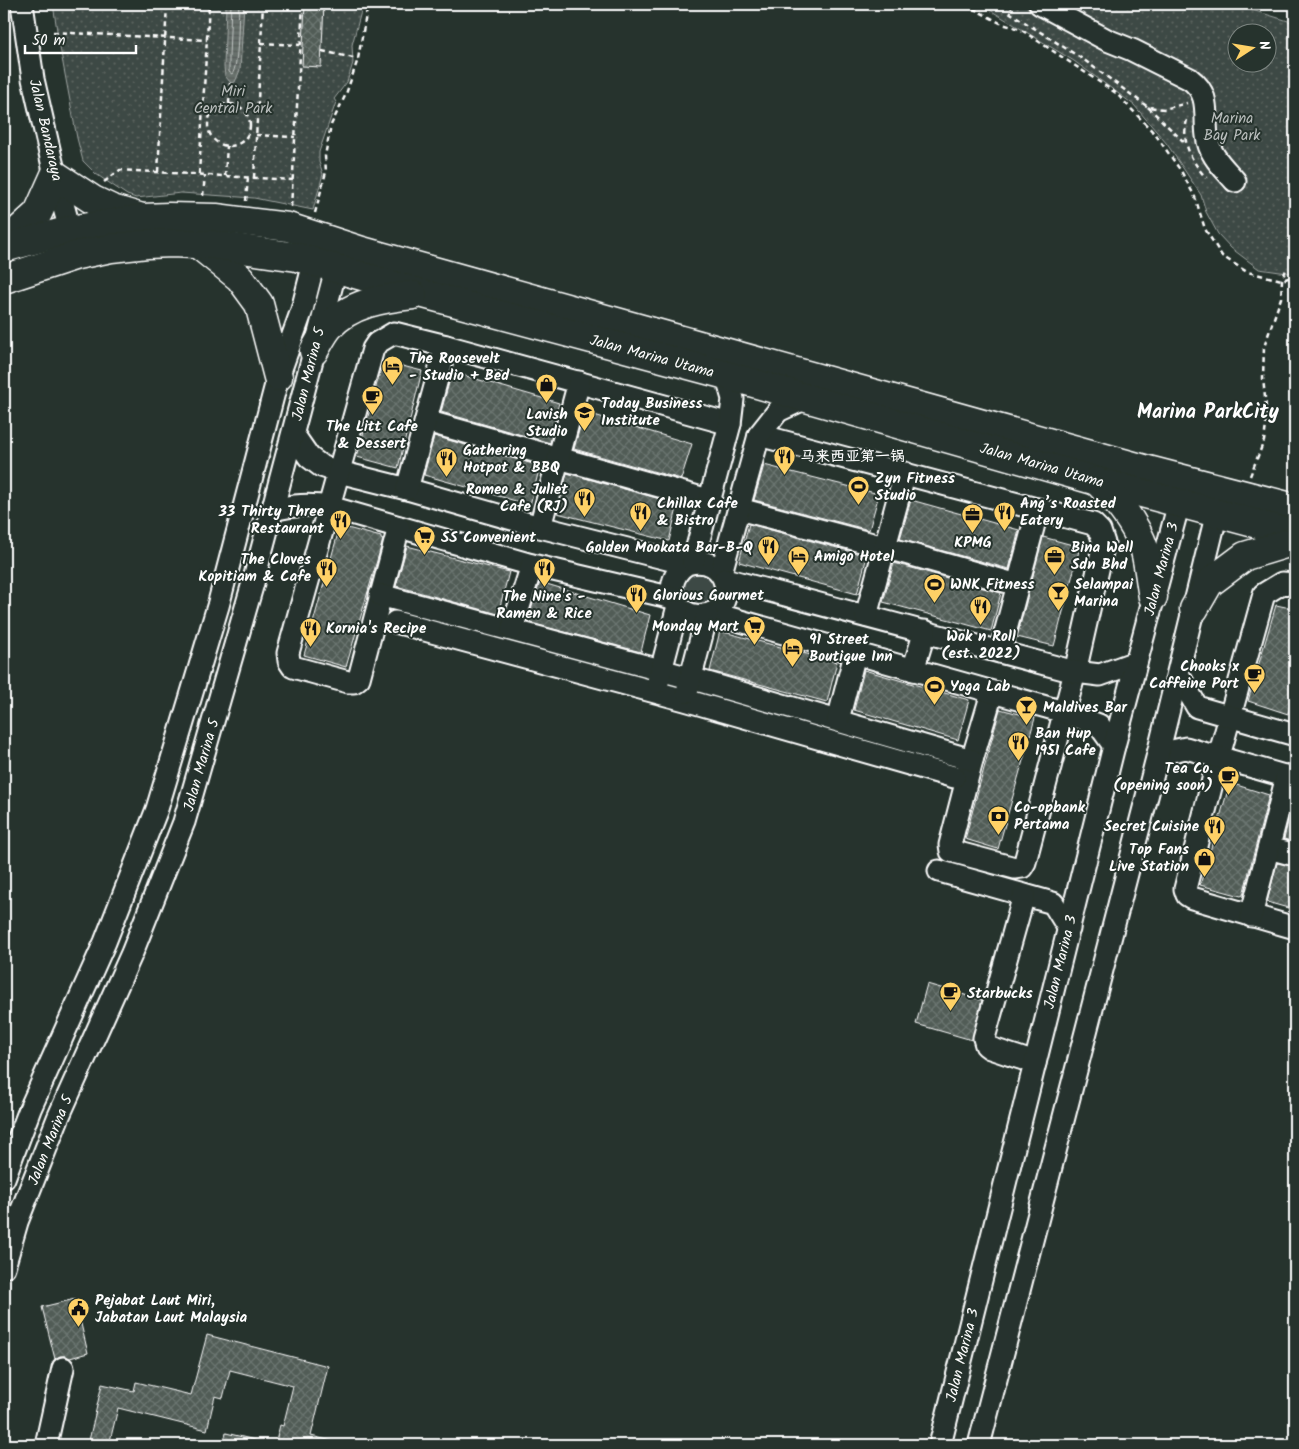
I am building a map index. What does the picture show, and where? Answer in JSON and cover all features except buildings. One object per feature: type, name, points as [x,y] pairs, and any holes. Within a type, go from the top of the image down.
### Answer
[{"type":"main road","points":[[4,241],[38,213],[55,175],[112,210],[143,218]]},
{"type":"main road","name":"Jalan Marina Utama","points":[[4,279],[73,243],[143,218],[216,218],[288,227],[424,294],[726,376],[1097,481],[1182,491]]},
{"type":"main road","name":"Jalan Marina Utama","points":[[4,248],[73,243],[111,248],[174,243],[215,245],[297,257],[325,245],[362,251],[1220,502],[1295,534]]},
{"type":"main road","points":[[199,245],[240,278],[259,304],[278,377]]},
{"type":"main road","points":[[314,351],[329,327],[346,313],[357,307],[389,297],[424,294]]},
{"type":"main road","points":[[1097,481],[1114,498],[1137,530],[1145,553],[1153,597]]},
{"type":"main road","name":"Jalan Marina Utama","points":[[1220,502],[1295,508]]},
{"type":"main road","points":[[1194,609],[1210,583],[1245,556],[1288,543],[1295,543]]},
{"type":"street","name":"Jalan Bandaraya","points":[[22,4],[33,79],[73,243]]},
{"type":"street","points":[[1040,4],[1107,40],[1132,50],[1190,79],[1198,85],[1203,94],[1207,109],[1207,136],[1214,157],[1235,181]]},
{"type":"street","name":"Jalan Marina 5","points":[[4,1267],[17,1222],[58,1118],[132,953],[184,822],[273,510],[314,351],[325,245]]},
{"type":"street","name":"Jalan Marina 5","points":[[4,1178],[30,1110],[105,942],[157,809],[218,606],[278,377],[325,245]]},
{"type":"street","points":[[399,527],[359,678],[354,682],[348,682],[293,666],[289,661],[288,653],[373,349],[377,343],[394,334],[446,346],[730,424]]},
{"type":"street","points":[[407,489],[446,346]]},
{"type":"street","points":[[690,563],[730,424],[733,399],[726,376]]},
{"type":"street","points":[[540,527],[580,382]]},
{"type":"street","points":[[685,700],[709,614],[721,605],[726,592],[723,576],[759,434],[778,411],[804,399]]},
{"type":"street","points":[[426,421],[709,500]]},
{"type":"street","points":[[293,434],[309,457],[321,466],[339,472],[407,489],[540,527],[690,563]]},
{"type":"street","points":[[759,434],[1093,524],[1100,531],[1104,544],[1075,672],[1026,862],[1022,866],[1015,868],[951,851],[950,845],[992,693]]},
{"type":"street","points":[[866,616],[905,473]]},
{"type":"street","name":"Jalan Marina 3","points":[[940,1445],[1114,746],[1182,491]]},
{"type":"street","points":[[979,1445],[1158,754],[1220,502]]},
{"type":"street","points":[[273,510],[310,504],[330,507],[532,565],[676,602]]},
{"type":"street","points":[[740,509],[1018,585]]},
{"type":"street","points":[[1000,652],[1038,509]]},
{"type":"street","points":[[1114,746],[1099,725],[1064,712],[709,614],[693,615],[685,612],[676,602],[672,591],[674,578],[682,567],[701,561],[709,563],[723,576],[1075,672],[1100,674],[1136,662]]},
{"type":"street","points":[[512,629],[532,565]]},
{"type":"street","points":[[1295,584],[1282,583],[1264,594],[1219,756],[1185,889],[1192,898],[1295,928]]},
{"type":"street","points":[[380,595],[690,678],[972,760]]},
{"type":"street","points":[[655,692],[676,602]]},
{"type":"street","points":[[395,622],[685,700],[954,777]]},
{"type":"street","points":[[913,670],[925,631]]},
{"type":"street","points":[[838,720],[855,654]]},
{"type":"street","points":[[1178,674],[1197,707],[1230,718],[1295,735]]},
{"type":"street","points":[[1158,754],[1186,748],[1291,778],[1269,848],[1251,916]]},
{"type":"street","points":[[1269,848],[1295,855]]},
{"type":"street","points":[[939,871],[1054,903],[1069,929]]},
{"type":"street","points":[[1054,903],[1079,888]]},
{"type":"street","points":[[1024,895],[984,1038],[986,1045],[990,1048],[1035,1063]]},
{"type":"street","points":[[46,1445],[63,1368]]},
{"type":"path","points":[[158,172],[167,4]]},
{"type":"path","points":[[199,174],[208,4]]},
{"type":"path","points":[[254,178],[263,4]]},
{"type":"path","points":[[291,208],[303,4]]},
{"type":"path","points":[[325,245],[325,156],[331,125],[346,94],[358,59],[368,4]]},
{"type":"path","points":[[965,4],[1002,24],[1020,29],[1116,93],[1155,134],[1181,172],[1195,198],[1205,229],[1222,256],[1247,272],[1282,280],[1295,276]]},
{"type":"path","points":[[1013,4],[1009,12],[1084,60],[1148,107],[1185,142]]},
{"type":"path","points":[[52,32],[207,40]]},
{"type":"path","points":[[261,43],[300,46]]},
{"type":"path","points":[[322,51],[358,59]]},
{"type":"path","points":[[229,104],[230,83]]},
{"type":"path","points":[[1148,107],[1164,109],[1193,102]]},
{"type":"path","points":[[229,104],[244,110],[248,115],[250,128],[244,140],[227,146],[220,144],[210,134],[209,120],[217,108],[229,104]]},
{"type":"path","points":[[256,135],[295,138]]},
{"type":"path","points":[[225,176],[227,146]]},
{"type":"path","points":[[93,200],[104,182],[120,170],[293,180]]},
{"type":"path","points":[[203,198],[205,175]]},
{"type":"path","points":[[246,201],[248,177]]},
{"type":"path","points":[[1250,476],[1264,442],[1267,417],[1263,378],[1264,348],[1281,298],[1282,280],[1287,267]]},
{"type":"green space","name":"Miri Central Park","points":[[53,4],[363,4],[352,45],[353,63],[347,82],[334,99],[336,102],[319,152],[319,162],[323,174],[313,210],[254,198],[181,193],[136,198],[127,195],[96,174],[83,161],[77,138]]},
{"type":"green space","name":"Marina Bay Park","points":[[980,4],[1232,4],[1295,23],[1295,271],[1287,273],[1259,269],[1231,248],[1218,234],[1206,212],[1201,195],[1167,144],[1134,105],[1074,61]]},
{"type":"green space","points":[[704,571],[716,584],[711,599],[702,606],[691,603],[681,591],[687,574]]},
{"type":"water","points":[[226,4],[244,4],[240,70],[235,82],[231,83],[225,76],[224,67]]},
{"type":"place","name":"The Roosevelt - Studio + Bed","points":[[393,386]]},
{"type":"place","name":"Lavish Studio","points":[[547,404]]},
{"type":"place","name":"The Litt Cafe & Dessert","points":[[372,416]]},
{"type":"place","name":"Today Business Institute","points":[[585,431]]},
{"type":"place","name":"马来西亚第一锅","points":[[784,475]]},
{"type":"place","name":"Gathering Hotpot & BBQ","points":[[447,478]]},
{"type":"place","name":"Zyn Fitness Studio","points":[[859,506]]},
{"type":"place","name":"Romeo & Juliet Cafe (RJ)","points":[[584,517]]},
{"type":"place","name":"Chillax Cafe & Bistro","points":[[641,531]]},
{"type":"place","name":"Ang’s Roasted Eatery","points":[[1004,531]]},
{"type":"place","name":"KPMG","points":[[973,533]]},
{"type":"place","name":"33 Thirty Three Restaurant","points":[[340,539]]},
{"type":"place","name":"SS Convenient","points":[[425,556]]},
{"type":"place","name":"Golden Mookata Bar-B-Q","points":[[769,566]]},
{"type":"place","name":"Amigo Hotel","points":[[798,575]]},
{"type":"place","name":"Bina Well Sdn Bhd","points":[[1055,575]]},
{"type":"place","name":"The Cloves Kopitiam & Cafe","points":[[327,587]]},
{"type":"place","name":"The Nine's - Ramen & Rice","points":[[544,587]]},
{"type":"place","name":"WNK Fitness","points":[[934,603]]},
{"type":"place","name":"Selampai Marina","points":[[1058,612]]},
{"type":"place","name":"Glorious Gourmet","points":[[637,614]]},
{"type":"place","name":"Wok n Roll (est. 2022)","points":[[981,626]]},
{"type":"place","name":"Monday Mart","points":[[755,645]]},
{"type":"place","name":"Kornia's Recipe","points":[[310,647]]},
{"type":"place","name":"91 Street Boutique Inn","points":[[793,667]]},
{"type":"place","name":"Chooks x Caffeine Port","points":[[1255,694]]},
{"type":"place","name":"Yoga Lab","points":[[934,705]]},
{"type":"place","name":"Maldives Bar","points":[[1027,726]]},
{"type":"place","name":"Ban Hup 1951 Cafe","points":[[1019,761]]},
{"type":"place","name":"Tea Co. (opening soon)","points":[[1229,796]]},
{"type":"place","name":"Co-opbank Pertama","points":[[998,835]]},
{"type":"place","name":"Secret Cuisine","points":[[1215,845]]},
{"type":"place","name":"Top Fans Live Station","points":[[1205,877]]},
{"type":"place","name":"Starbucks","points":[[951,1012]]},
{"type":"place","name":"Pejabat Laut Miri, Jabatan Laut Malaysia","points":[[79,1328]]},
{"type":"district","name":"Marina ParkCity","points":[[1208,411]]}]
